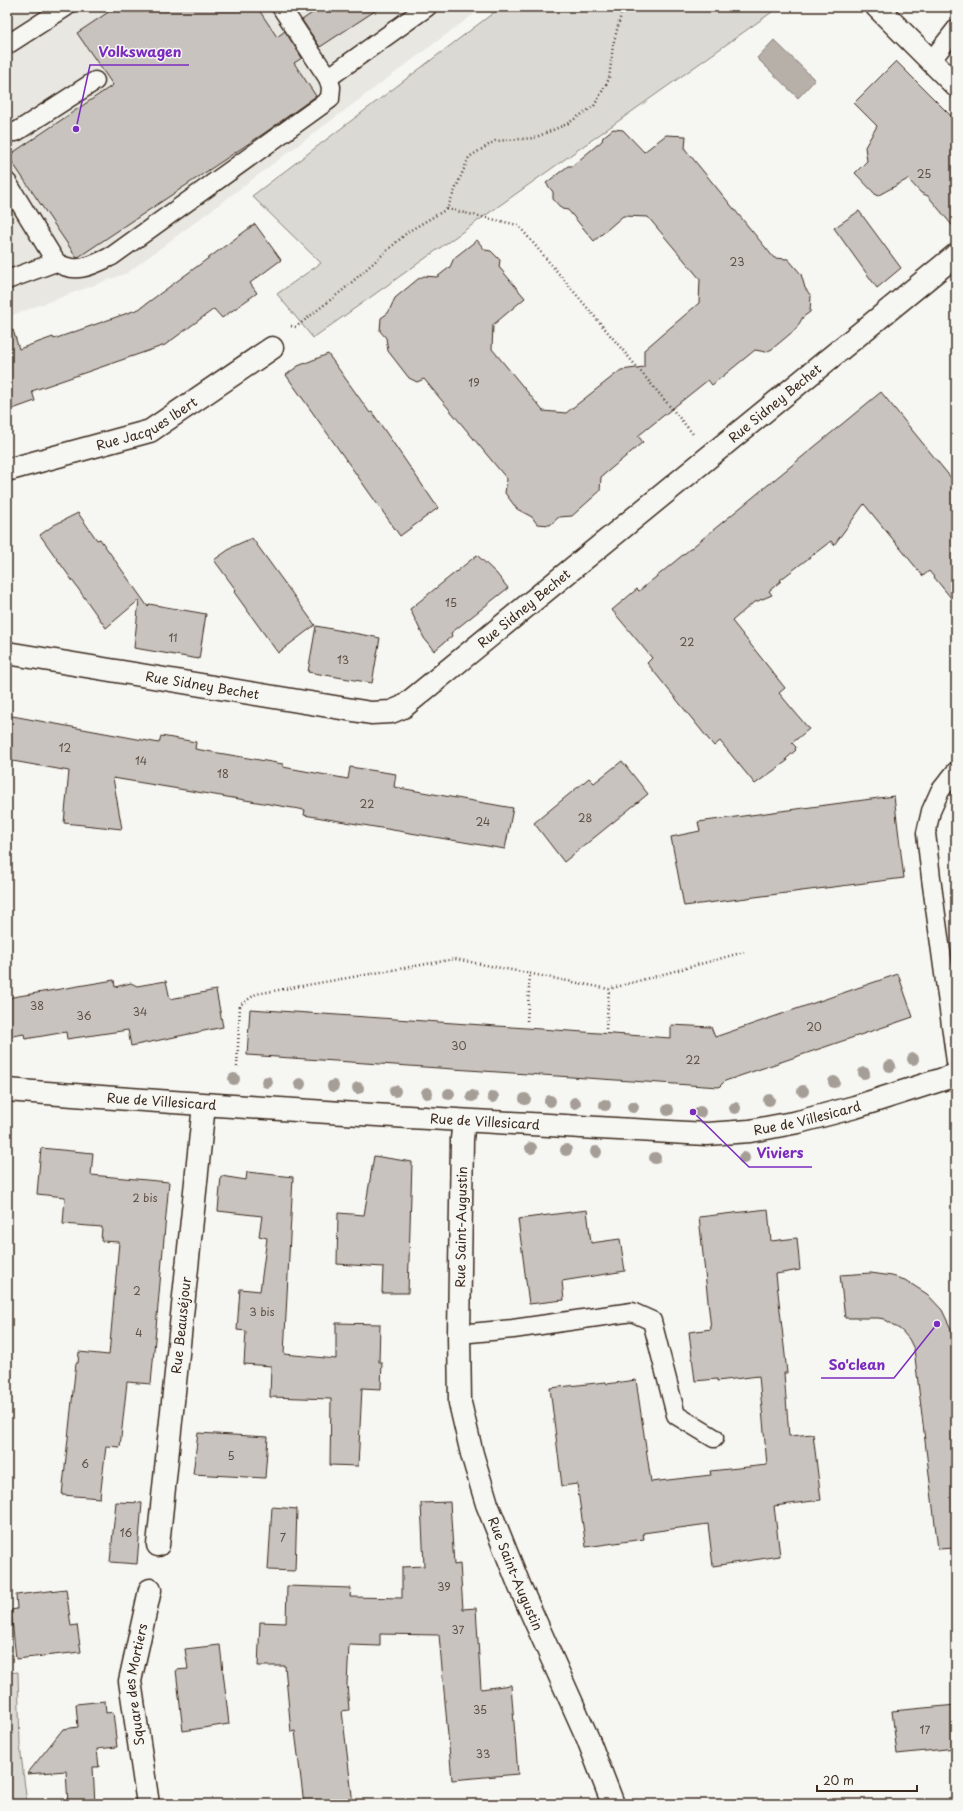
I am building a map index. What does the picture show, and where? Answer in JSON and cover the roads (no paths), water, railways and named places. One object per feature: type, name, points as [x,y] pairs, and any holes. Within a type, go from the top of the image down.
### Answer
[{"type":"street","points":[[877,7],[956,86]]},
{"type":"street","name":"Rue Sidney Bechet","points":[[7,653],[371,713],[391,712],[403,706],[956,255]]},
{"type":"street","name":"Rue Jacques Ibert","points":[[7,470],[150,431],[272,348]]},
{"type":"street","name":"Rue de Villesicard","points":[[7,1090],[204,1105],[707,1134],[750,1131],[798,1122],[855,1107],[956,1075]]},
{"type":"street","name":"Rue Beauséjour","points":[[158,1545],[204,1105]]},
{"type":"street","name":"Rue Saint-Augustin","points":[[464,1121],[462,1139],[459,1334],[460,1403],[487,1504],[520,1587],[588,1739],[613,1804]]},
{"type":"street","name":"Square des Mortiers","points":[[148,1804],[130,1681],[150,1590]]},
{"type":"lane","points":[[7,45],[66,7]]},
{"type":"lane","points":[[328,78],[427,7]]},
{"type":"lane","points":[[7,182],[56,262],[70,268],[79,268],[88,267],[112,256],[330,99],[331,87],[328,78],[285,8]]},
{"type":"lane","points":[[931,61],[956,29]]},
{"type":"lane","points":[[7,132],[16,132],[95,81]]},
{"type":"lane","points":[[7,280],[56,262]]},
{"type":"lane","points":[[956,771],[940,791],[931,812],[926,833],[948,946],[956,1062]]},
{"type":"lane","points":[[459,1334],[513,1329],[632,1312],[652,1321],[676,1415],[714,1438]]},
{"type":"place","name":"Volkswagen","points":[[76,129]]},
{"type":"place","name":"Viviers","points":[[693,1112]]},
{"type":"place","name":"So'clean","points":[[937,1324]]}]
